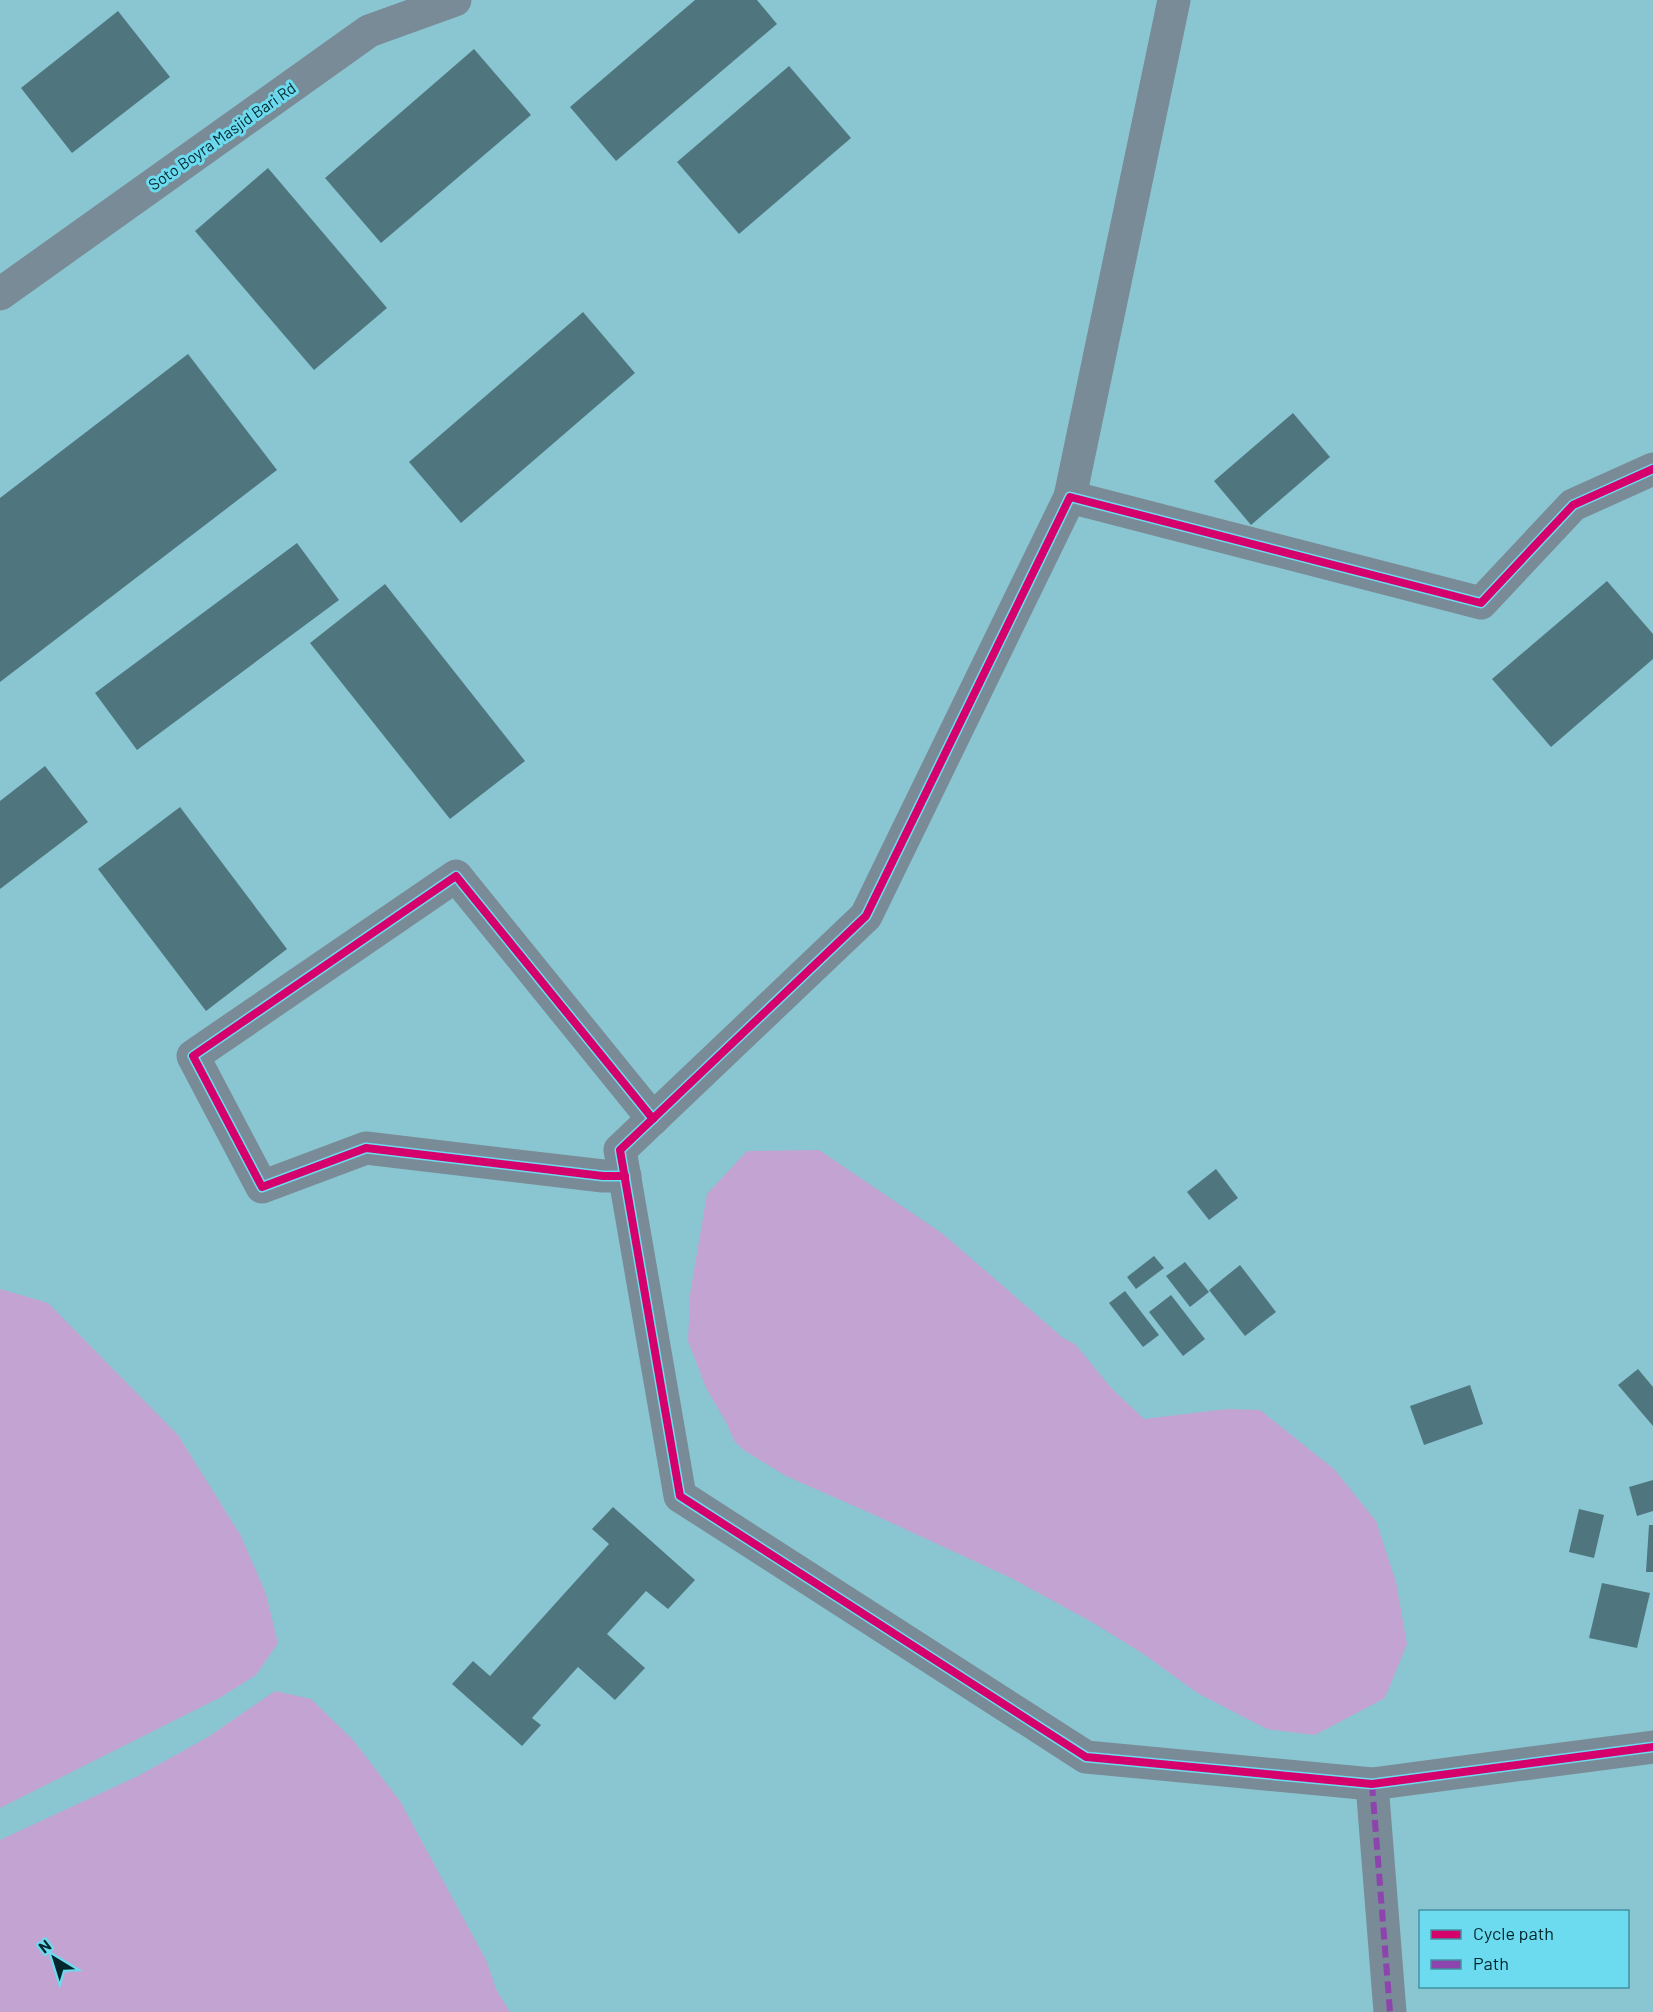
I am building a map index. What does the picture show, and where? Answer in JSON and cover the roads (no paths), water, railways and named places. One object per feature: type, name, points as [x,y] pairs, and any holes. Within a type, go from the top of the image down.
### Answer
[{"type":"street","name":"Soto Boyra Masjid Bari Rd","points":[[0,294],[369,31],[455,0]]},
{"type":"street","points":[[1174,0],[1070,497],[866,916],[620,1150],[680,1496],[1086,1757],[1372,1784],[1653,1747]]},
{"type":"street","points":[[1070,497],[1481,603],[1573,506],[1653,469]]},
{"type":"street","points":[[625,1176],[603,1176],[366,1148],[262,1187],[193,1056],[456,876],[653,1119]]},
{"type":"street","points":[[1372,1784],[1390,2012]]}]
